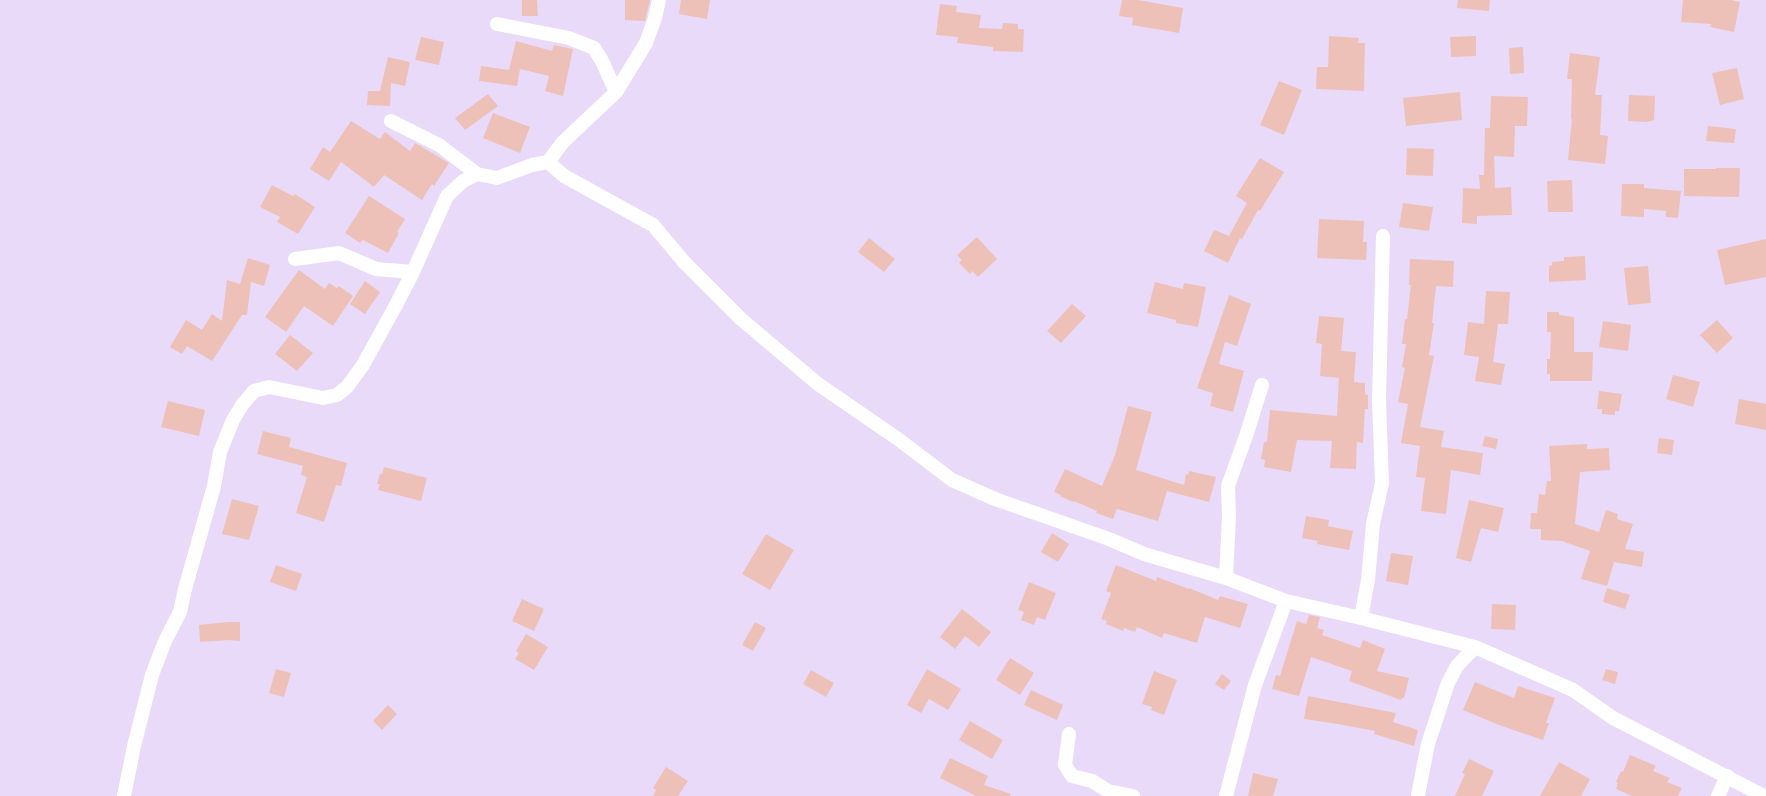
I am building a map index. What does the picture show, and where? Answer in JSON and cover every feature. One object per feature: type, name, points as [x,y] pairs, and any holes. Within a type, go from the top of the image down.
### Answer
[{"type":"street","points":[[391,121],[439,145],[477,174],[497,178],[532,165],[548,162],[563,142],[616,92],[646,43],[655,18],[659,0]]},
{"type":"street","points":[[497,24],[569,38],[594,48],[602,61],[616,92]]},
{"type":"street","points":[[548,162],[564,176],[653,225],[684,262],[741,319],[818,384],[898,439],[952,480],[995,499],[1109,539],[1144,554],[1226,578],[1286,601],[1361,618],[1475,647],[1573,690],[1613,718],[1668,748],[1727,776],[1764,796]]},
{"type":"street","points":[[124,796],[134,746],[152,675],[165,641],[180,612],[214,486],[220,452],[233,420],[242,405],[254,391],[269,388],[324,398],[337,395],[347,387],[363,365],[413,272],[447,196],[463,181],[477,174]]},
{"type":"street","points":[[1361,618],[1368,580],[1373,524],[1382,483],[1379,400],[1383,236]]},
{"type":"street","points":[[295,258],[339,253],[376,269],[413,272]]},
{"type":"street","points":[[1226,578],[1229,516],[1228,486],[1262,385]]},
{"type":"street","points":[[1226,796],[1255,685],[1286,601]]},
{"type":"street","points":[[1418,795],[1428,744],[1448,684],[1457,666],[1475,647]]},
{"type":"street","points":[[1069,734],[1065,765],[1072,776],[1092,781],[1106,793],[1133,796]]},
{"type":"street","points":[[1718,796],[1727,776]]},
{"type":"building","points":[[522,0],[537,0],[538,16],[522,16]]},
{"type":"building","points":[[625,0],[650,0],[645,21],[625,20]]},
{"type":"building","points":[[681,0],[710,0],[707,19],[679,14]]},
{"type":"building","points":[[1122,0],[1138,0],[1183,8],[1179,33],[1132,25],[1133,18],[1119,16]]},
{"type":"building","points":[[1458,0],[1490,0],[1489,11],[1457,8]]},
{"type":"building","points":[[1683,0],[1731,0],[1740,2],[1734,32],[1710,27],[1711,24],[1681,22]]},
{"type":"building","points":[[940,4],[957,6],[956,12],[981,15],[979,28],[1002,29],[1003,23],[1018,24],[1018,29],[1024,29],[1023,52],[993,51],[993,47],[957,43],[958,37],[936,35]]},
{"type":"building","points":[[1329,36],[1359,38],[1358,43],[1365,43],[1364,91],[1316,89],[1317,67],[1328,67]]},
{"type":"building","points":[[1476,36],[1476,56],[1451,57],[1450,37]]},
{"type":"building","points":[[421,37],[444,42],[439,65],[415,60]]},
{"type":"building","points":[[516,41],[552,51],[554,45],[573,49],[563,96],[545,91],[549,76],[520,69],[517,86],[479,81],[481,66],[509,70]]},
{"type":"building","points":[[1523,47],[1524,73],[1510,74],[1509,48]]},
{"type":"building","points":[[1570,53],[1600,57],[1595,95],[1602,95],[1600,135],[1608,136],[1605,164],[1568,160],[1572,119],[1572,79],[1567,79]]},
{"type":"building","points":[[388,57],[410,62],[405,86],[391,83],[390,106],[367,105],[368,91],[380,91]]},
{"type":"building","points":[[1737,68],[1744,99],[1720,105],[1712,73]]},
{"type":"building","points":[[1279,81],[1302,90],[1284,135],[1260,125]]},
{"type":"building","points":[[1460,92],[1462,120],[1406,126],[1403,98]]},
{"type":"building","points":[[488,94],[498,106],[465,130],[455,118]]},
{"type":"building","points":[[1629,95],[1655,96],[1654,120],[1647,122],[1628,121]]},
{"type":"building","points":[[1491,96],[1528,97],[1527,126],[1515,126],[1514,157],[1494,156],[1495,188],[1511,187],[1512,215],[1477,216],[1477,224],[1462,223],[1463,188],[1480,189],[1479,175],[1484,175],[1485,128],[1490,128]]},
{"type":"building","points":[[493,113],[530,127],[520,153],[483,138]]},
{"type":"building","points":[[351,121],[380,139],[385,132],[410,151],[415,143],[449,163],[434,186],[432,184],[422,200],[384,175],[374,187],[341,162],[329,181],[310,169],[323,147],[330,152]]},
{"type":"building","points":[[1708,126],[1736,129],[1734,143],[1706,141]]},
{"type":"building","points":[[1407,148],[1434,149],[1433,176],[1406,175]]},
{"type":"building","points":[[1260,158],[1284,172],[1260,211],[1258,210],[1242,239],[1240,238],[1228,263],[1204,251],[1214,230],[1229,236],[1247,203],[1236,196]]},
{"type":"building","points":[[1740,168],[1739,197],[1684,196],[1684,169]]},
{"type":"building","points":[[1572,180],[1573,212],[1548,212],[1547,181]]},
{"type":"building","points":[[1622,184],[1644,184],[1644,188],[1681,191],[1678,218],[1666,217],[1666,211],[1644,209],[1644,217],[1621,216]]},
{"type":"building","points":[[272,185],[293,196],[295,194],[315,207],[298,234],[277,222],[280,217],[260,207]]},
{"type":"building","points":[[369,196],[405,219],[397,232],[399,233],[388,253],[363,240],[360,243],[345,233]]},
{"type":"building","points":[[1403,203],[1433,207],[1429,231],[1399,227]]},
{"type":"building","points":[[1319,219],[1364,221],[1363,242],[1367,242],[1366,260],[1317,258]]},
{"type":"building","points":[[977,237],[997,259],[978,277],[972,271],[970,274],[959,263],[962,260],[957,255]]},
{"type":"building","points":[[869,238],[895,259],[884,272],[858,252]]},
{"type":"building","points":[[1766,239],[1766,277],[1725,285],[1717,250]]},
{"type":"building","points":[[1585,256],[1586,280],[1549,282],[1549,266],[1552,265],[1552,262],[1564,261],[1564,257]]},
{"type":"building","points":[[248,258],[270,265],[264,286],[251,282],[247,315],[242,315],[212,361],[187,346],[182,354],[170,347],[186,320],[202,330],[212,314],[222,321],[227,280],[240,284]]},
{"type":"building","points":[[1410,259],[1454,261],[1453,287],[1436,286],[1432,323],[1434,323],[1429,355],[1434,356],[1420,427],[1444,431],[1441,447],[1483,453],[1480,475],[1451,470],[1446,514],[1421,511],[1425,478],[1416,477],[1420,446],[1401,443],[1408,404],[1398,402],[1405,368],[1402,367],[1406,344],[1402,344],[1411,285],[1409,285]]},
{"type":"building","points":[[1648,266],[1651,303],[1628,305],[1624,268]]},
{"type":"building","points":[[299,270],[325,289],[329,283],[337,288],[339,286],[353,296],[333,326],[304,306],[286,332],[265,317]]},
{"type":"building","points":[[365,281],[380,292],[365,314],[350,304]]},
{"type":"building","points":[[1155,282],[1183,289],[1184,283],[1206,287],[1198,327],[1176,323],[1176,320],[1147,313]]},
{"type":"building","points":[[1486,291],[1510,292],[1508,324],[1498,324],[1493,362],[1505,364],[1501,385],[1475,381],[1479,357],[1464,355],[1468,322],[1484,324]]},
{"type":"building","points":[[1229,295],[1251,304],[1237,346],[1225,342],[1219,364],[1244,371],[1233,412],[1210,406],[1213,393],[1197,388]]},
{"type":"building","points":[[1072,304],[1086,316],[1061,343],[1047,331]]},
{"type":"building","points":[[1547,312],[1559,312],[1559,315],[1574,317],[1574,352],[1593,352],[1592,381],[1550,381],[1550,374],[1547,374],[1547,359],[1550,359],[1551,332],[1547,332]]},
{"type":"building","points":[[1319,316],[1344,318],[1341,351],[1356,352],[1354,382],[1365,383],[1365,394],[1368,395],[1368,409],[1365,409],[1363,443],[1357,442],[1356,469],[1330,468],[1332,441],[1297,440],[1291,472],[1264,467],[1265,460],[1261,459],[1264,442],[1267,442],[1270,410],[1337,416],[1339,378],[1320,376],[1322,344],[1316,343]]},
{"type":"building","points":[[1717,320],[1733,338],[1717,353],[1700,335]]},
{"type":"building","points":[[1603,321],[1631,325],[1628,351],[1599,347]]},
{"type":"building","points":[[290,335],[313,353],[297,371],[275,354]]},
{"type":"building","points":[[1673,375],[1700,382],[1693,407],[1666,399]]},
{"type":"building","points":[[1599,391],[1622,394],[1619,411],[1615,411],[1615,415],[1602,414],[1602,409],[1597,409]]},
{"type":"building","points":[[1739,399],[1766,404],[1766,430],[1735,424]]},
{"type":"building","points":[[168,401],[205,410],[199,436],[161,427]]},
{"type":"building","points":[[1128,406],[1152,412],[1136,470],[1184,485],[1186,474],[1188,475],[1189,471],[1216,477],[1209,502],[1167,491],[1158,521],[1117,509],[1113,519],[1096,513],[1097,511],[1074,501],[1073,502],[1054,492],[1065,469],[1102,486],[1115,455]]},
{"type":"building","points":[[263,431],[291,438],[289,447],[347,463],[341,486],[336,485],[324,522],[296,513],[307,477],[301,475],[303,466],[257,454]]},
{"type":"building","points":[[1485,436],[1498,439],[1496,449],[1482,446]]},
{"type":"building","points":[[1659,438],[1674,440],[1672,455],[1657,453]]},
{"type":"building","points":[[1587,444],[1587,449],[1609,448],[1610,470],[1580,472],[1575,524],[1599,532],[1606,510],[1618,514],[1617,519],[1633,524],[1625,549],[1644,552],[1642,567],[1614,562],[1607,586],[1581,579],[1590,551],[1562,541],[1541,540],[1541,529],[1530,529],[1531,513],[1537,513],[1539,494],[1545,495],[1547,481],[1551,481],[1549,446]]},
{"type":"building","points":[[384,467],[427,478],[421,501],[378,490],[380,484],[377,484]]},
{"type":"building","points":[[232,499],[259,506],[249,540],[222,534]]},
{"type":"building","points":[[1469,500],[1504,508],[1498,532],[1481,528],[1471,562],[1456,558]]},
{"type":"building","points":[[1306,516],[1329,520],[1328,526],[1353,531],[1349,550],[1317,544],[1318,541],[1302,538]]},
{"type":"building","points":[[1052,533],[1069,544],[1058,562],[1041,552]]},
{"type":"building","points":[[766,534],[794,550],[770,590],[742,574]]},
{"type":"building","points":[[1391,553],[1413,556],[1408,585],[1386,581]]},
{"type":"building","points":[[276,565],[302,574],[296,591],[270,582]]},
{"type":"building","points":[[1116,565],[1156,581],[1157,577],[1218,600],[1220,596],[1248,604],[1240,628],[1205,617],[1197,643],[1164,633],[1162,638],[1137,627],[1135,632],[1124,628],[1123,631],[1106,624],[1107,621],[1101,619],[1111,593],[1106,591]]},
{"type":"building","points":[[1029,582],[1056,593],[1045,620],[1037,617],[1034,625],[1021,620],[1024,612],[1018,610]]},
{"type":"building","points":[[1607,588],[1630,595],[1625,609],[1603,602]]},
{"type":"building","points":[[522,599],[544,609],[534,631],[512,621]]},
{"type":"building","points":[[1492,604],[1516,605],[1515,630],[1491,629]]},
{"type":"building","points":[[962,609],[991,632],[979,647],[965,636],[955,649],[940,637]]},
{"type":"building","points":[[1309,615],[1320,617],[1317,628],[1324,630],[1322,635],[1360,648],[1363,640],[1385,649],[1377,671],[1409,678],[1404,698],[1401,700],[1349,681],[1352,671],[1311,657],[1299,696],[1272,689],[1276,675],[1280,676],[1297,621],[1306,624]]},
{"type":"building","points":[[240,622],[240,641],[229,640],[200,642],[199,625]]},
{"type":"building","points":[[755,622],[766,628],[753,651],[742,645]]},
{"type":"building","points":[[526,634],[548,647],[534,670],[515,659],[519,653],[516,651]]},
{"type":"building","points":[[1010,658],[1034,673],[1020,695],[996,680]]},
{"type":"building","points":[[276,669],[291,673],[284,697],[269,693]]},
{"type":"building","points":[[927,669],[961,689],[948,710],[929,699],[921,713],[907,705]]},
{"type":"building","points":[[1606,669],[1618,672],[1615,684],[1602,680]]},
{"type":"building","points":[[811,670],[834,683],[826,697],[803,684]]},
{"type":"building","points":[[1154,671],[1177,680],[1164,715],[1151,710],[1152,707],[1142,704]]},
{"type":"building","points":[[1222,674],[1231,681],[1224,690],[1215,684]]},
{"type":"building","points":[[1475,682],[1514,698],[1518,686],[1555,698],[1546,723],[1549,723],[1543,740],[1499,725],[1463,710]]},
{"type":"building","points":[[1031,690],[1063,705],[1057,720],[1024,705]]},
{"type":"building","points":[[1308,696],[1396,713],[1393,722],[1418,730],[1414,746],[1374,734],[1375,731],[1304,719]]},
{"type":"building","points":[[388,705],[397,714],[382,730],[373,721]]},
{"type":"building","points":[[970,721],[1003,740],[992,759],[959,740]]},
{"type":"building","points":[[1630,755],[1656,766],[1653,771],[1670,778],[1667,782],[1682,788],[1678,796],[1632,796],[1616,789],[1618,783],[1616,782],[1621,771],[1623,772]]},
{"type":"building","points":[[950,758],[988,776],[984,785],[1011,794],[1010,796],[976,796],[940,778]]},
{"type":"building","points":[[1469,759],[1494,771],[1482,796],[1455,796],[1465,774],[1462,773]]},
{"type":"building","points":[[1559,762],[1590,779],[1581,796],[1540,796]]},
{"type":"building","points":[[666,767],[688,781],[678,796],[653,796],[656,790],[653,788]]},
{"type":"building","points":[[1253,773],[1278,779],[1273,796],[1248,796]]}]
